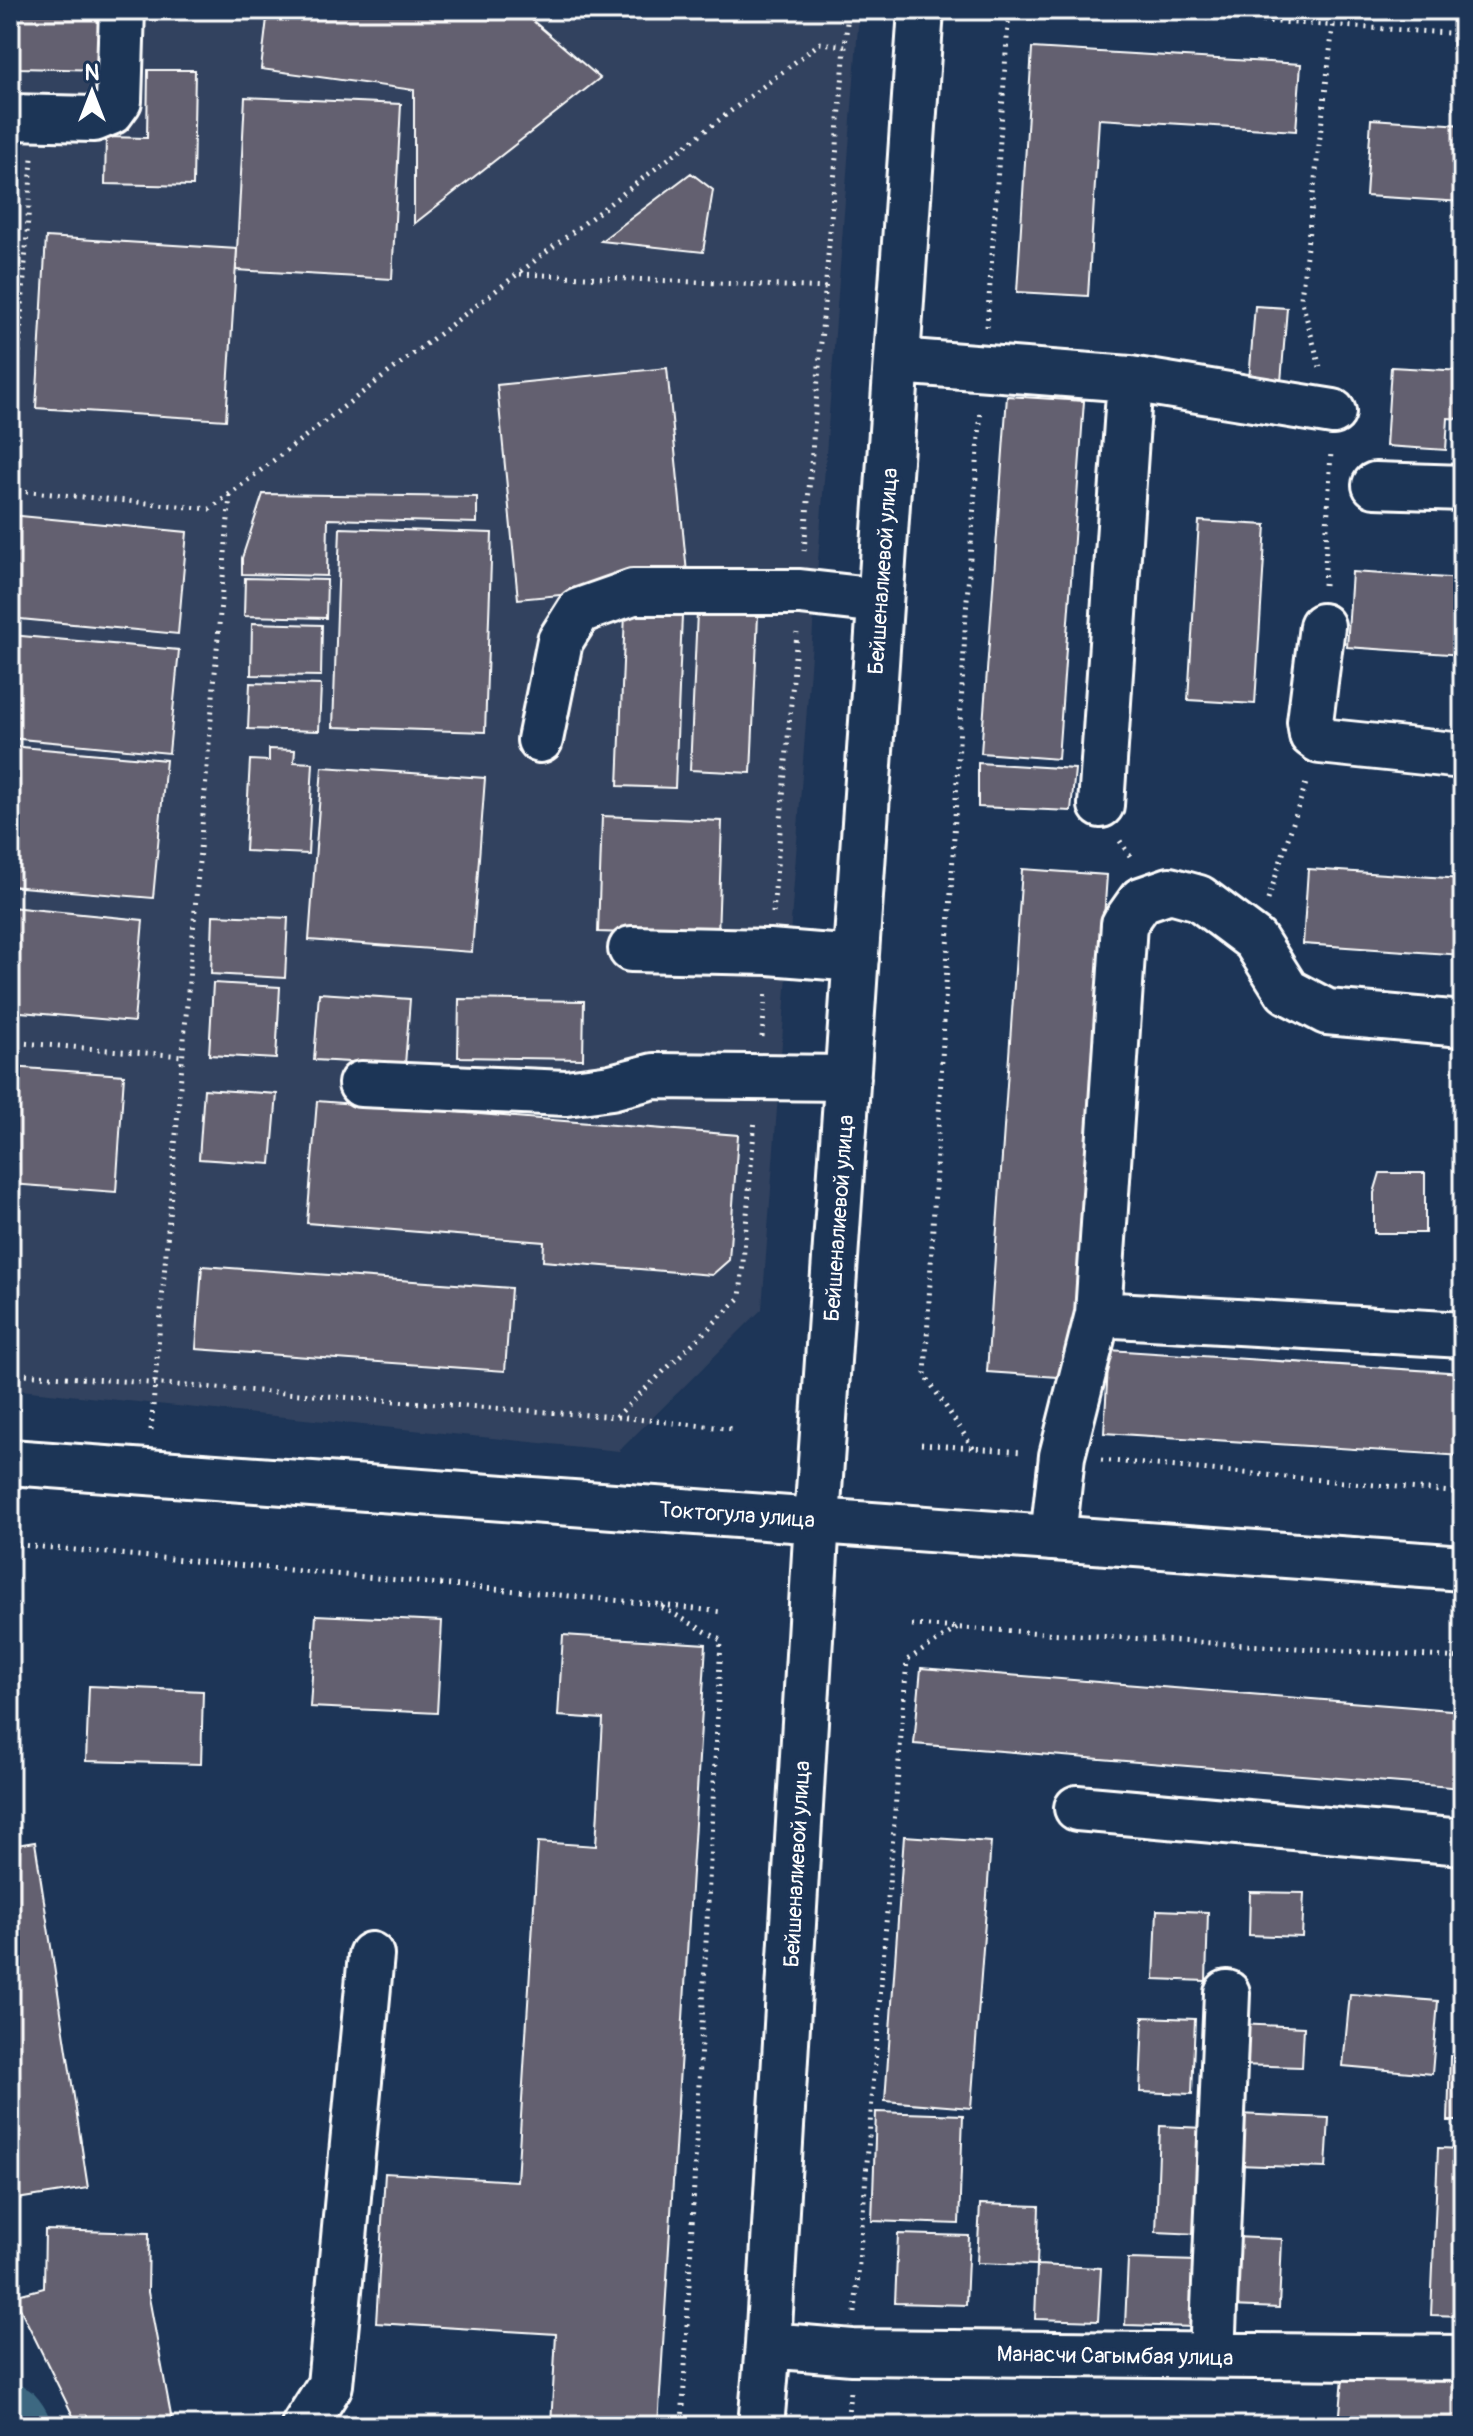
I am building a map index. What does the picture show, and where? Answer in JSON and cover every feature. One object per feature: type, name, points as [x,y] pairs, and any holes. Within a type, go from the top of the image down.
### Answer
[{"type":"street","points":[[22,117],[94,119],[111,112],[119,101],[122,10]]},
{"type":"street","name":"Бейшеналиевой улица","points":[[761,2426],[817,1520],[921,10]]},
{"type":"street","points":[[897,361],[1130,379],[1333,412]]},
{"type":"street","points":[[1101,805],[1130,379]]},
{"type":"street","points":[[1375,485],[1463,488]]},
{"type":"street","points":[[540,740],[560,641],[579,611],[633,592],[800,592],[880,601]]},
{"type":"street","points":[[1322,626],[1310,722],[1312,735],[1320,741],[1463,756]]},
{"type":"street","points":[[1053,1538],[1062,1456],[1098,1314],[1124,924],[1141,900],[1170,890],[1199,898],[1255,940],[1287,991],[1327,1012],[1463,1024]]},
{"type":"street","points":[[631,949],[769,952],[856,959]]},
{"type":"street","points":[[361,1084],[566,1093],[611,1087],[654,1076],[848,1078]]},
{"type":"street","points":[[1098,1314],[1463,1335]]},
{"type":"street","name":"Токтогула улица","points":[[10,1462],[1463,1568]]},
{"type":"street","points":[[1077,1808],[1463,1842]]},
{"type":"street","points":[[304,2426],[330,2385],[371,1955]]},
{"type":"street","points":[[1212,2356],[1227,1993]]},
{"type":"street","name":"Манасчи Сагымбая улица","points":[[768,2345],[852,2352],[1463,2358]]},
{"type":"path","points":[[973,1448],[925,1375],[965,629],[1009,10]]},
{"type":"path","points":[[1094,10],[1463,34]]},
{"type":"path","points":[[1322,626],[1333,412],[1301,298],[1333,26]]},
{"type":"path","points":[[22,117],[10,489],[210,509],[820,43],[845,46]]},
{"type":"path","points":[[518,274],[827,288]]},
{"type":"path","points":[[148,1471],[230,494]]},
{"type":"path","points":[[1255,940],[1320,741]]},
{"type":"path","points":[[1101,805],[1128,856],[1170,890]]},
{"type":"path","points":[[10,1042],[183,1056]]},
{"type":"path","points":[[616,1417],[734,1429]]},
{"type":"path","points":[[921,1444],[1463,1493]]},
{"type":"path","points":[[10,1544],[722,1612]]},
{"type":"path","points":[[656,1604],[721,1640],[682,2426]]},
{"type":"path","points":[[912,1625],[1463,1658]]},
{"type":"path","points":[[847,2426],[907,1660],[958,1628]]},
{"type":"shaded area","points":[[10,10],[788,10],[859,13],[762,1309],[619,1451],[10,1389]]},
{"type":"building","points":[[19,10],[105,10],[104,70],[18,68]]},
{"type":"building","points":[[268,10],[436,10],[526,15],[600,78],[414,224],[414,90],[261,69]]},
{"type":"building","points":[[1032,48],[1301,64],[1296,131],[1099,119],[1088,296],[1017,292]]},
{"type":"building","points":[[148,70],[195,70],[193,186],[105,184],[106,137],[147,138]]},
{"type":"building","points":[[245,97],[401,104],[392,279],[236,270]]},
{"type":"building","points":[[1371,119],[1463,125],[1463,202],[1366,196]]},
{"type":"building","points":[[691,173],[713,190],[703,252],[601,241]]},
{"type":"building","points":[[46,237],[237,249],[226,420],[36,408]]},
{"type":"building","points":[[1255,306],[1287,308],[1281,382],[1249,380]]},
{"type":"building","points":[[1391,367],[1463,371],[1463,419],[1448,418],[1446,450],[1386,446]]},
{"type":"building","points":[[667,368],[688,583],[518,599],[497,385]]},
{"type":"building","points":[[1007,396],[1084,401],[1058,759],[981,753]]},
{"type":"building","points":[[263,494],[477,497],[477,523],[328,519],[327,576],[242,574],[242,558]]},
{"type":"building","points":[[10,515],[187,532],[178,634],[10,618]]},
{"type":"building","points":[[1199,521],[1266,525],[1255,704],[1188,700]]},
{"type":"building","points":[[340,528],[492,533],[485,732],[333,727]]},
{"type":"building","points":[[1352,572],[1463,579],[1463,655],[1347,647]]},
{"type":"building","points":[[245,578],[327,580],[326,618],[244,616]]},
{"type":"building","points":[[697,612],[758,615],[751,773],[690,770]]},
{"type":"building","points":[[625,613],[682,615],[675,788],[618,786]]},
{"type":"building","points":[[252,623],[322,625],[321,676],[251,675]]},
{"type":"building","points":[[10,635],[179,650],[169,753],[10,738]]},
{"type":"building","points":[[250,683],[321,685],[319,731],[248,729]]},
{"type":"building","points":[[10,746],[166,760],[153,898],[10,886]]},
{"type":"building","points":[[269,749],[295,750],[294,762],[313,763],[308,854],[245,851],[250,760],[269,761]]},
{"type":"building","points":[[978,763],[1075,769],[1071,811],[978,807]]},
{"type":"building","points":[[322,767],[485,778],[472,952],[309,940]]},
{"type":"building","points":[[602,816],[722,821],[718,936],[598,932]]},
{"type":"building","points":[[1022,869],[1107,875],[1072,1378],[987,1372]]},
{"type":"building","points":[[1308,869],[1463,879],[1463,955],[1303,944]]},
{"type":"building","points":[[10,907],[143,920],[134,1022],[10,1011]]},
{"type":"building","points":[[213,915],[288,918],[285,978],[211,974]]},
{"type":"building","points":[[213,983],[280,987],[276,1059],[209,1055]]},
{"type":"building","points":[[319,993],[410,999],[405,1065],[314,1060]]},
{"type":"building","points":[[459,999],[584,1001],[583,1059],[458,1057]]},
{"type":"building","points":[[10,1067],[124,1075],[116,1192],[11,1184],[10,1195]]},
{"type":"building","points":[[204,1089],[277,1094],[271,1164],[199,1159]]},
{"type":"building","points":[[317,1101],[738,1135],[729,1260],[712,1275],[543,1261],[544,1242],[307,1223]]},
{"type":"building","points":[[1380,1173],[1425,1173],[1425,1233],[1374,1233],[1374,1193]]},
{"type":"building","points":[[202,1266],[511,1288],[505,1371],[196,1349]]},
{"type":"building","points":[[1109,1350],[1463,1373],[1463,1456],[1104,1433]]},
{"type":"building","points":[[316,1615],[442,1621],[437,1713],[310,1707]]},
{"type":"building","points":[[563,1635],[706,1644],[658,2426],[551,2426],[556,2334],[376,2323],[385,2173],[517,2181],[538,1842],[596,1846],[603,1719],[558,1716]]},
{"type":"building","points":[[921,1668],[1463,1711],[1463,1788],[914,1744]]},
{"type":"building","points":[[89,1686],[203,1691],[201,1764],[86,1761]]},
{"type":"building","points":[[904,1836],[991,1842],[971,2108],[885,2101]]},
{"type":"building","points":[[35,1842],[88,2188],[10,2200],[10,1846]]},
{"type":"building","points":[[1250,1892],[1304,1893],[1302,1937],[1249,1935]]},
{"type":"building","points":[[1157,1910],[1208,1912],[1206,1981],[1154,1979]]},
{"type":"building","points":[[1350,1994],[1438,2001],[1432,2074],[1343,2066]]},
{"type":"building","points":[[1143,2017],[1195,2019],[1192,2094],[1140,2092]]},
{"type":"building","points":[[1238,2024],[1304,2027],[1302,2067],[1236,2065]]},
{"type":"building","points":[[1450,2056],[1463,2057],[1463,2121],[1448,2121]]},
{"type":"building","points":[[876,2112],[963,2115],[959,2224],[872,2221]]},
{"type":"building","points":[[1238,2114],[1329,2118],[1326,2168],[1236,2165]]},
{"type":"building","points":[[1160,2126],[1204,2128],[1199,2234],[1156,2232]]},
{"type":"building","points":[[1438,2148],[1463,2149],[1463,2316],[1431,2315]]},
{"type":"building","points":[[980,2204],[1039,2206],[1037,2265],[977,2263]]},
{"type":"building","points":[[45,2230],[149,2233],[148,2292],[173,2426],[78,2426],[14,2296],[44,2288]]},
{"type":"building","points":[[898,2234],[969,2236],[966,2305],[895,2303]]},
{"type":"building","points":[[1234,2237],[1282,2239],[1279,2308],[1231,2306]]},
{"type":"building","points":[[1128,2259],[1198,2261],[1195,2327],[1125,2325]]},
{"type":"building","points":[[1037,2265],[1101,2268],[1098,2321],[1035,2319]]},
{"type":"building","points":[[1344,2364],[1463,2375],[1463,2426],[1339,2426]]},
{"type":"waterway","points":[[10,2419],[15,2426]]}]
